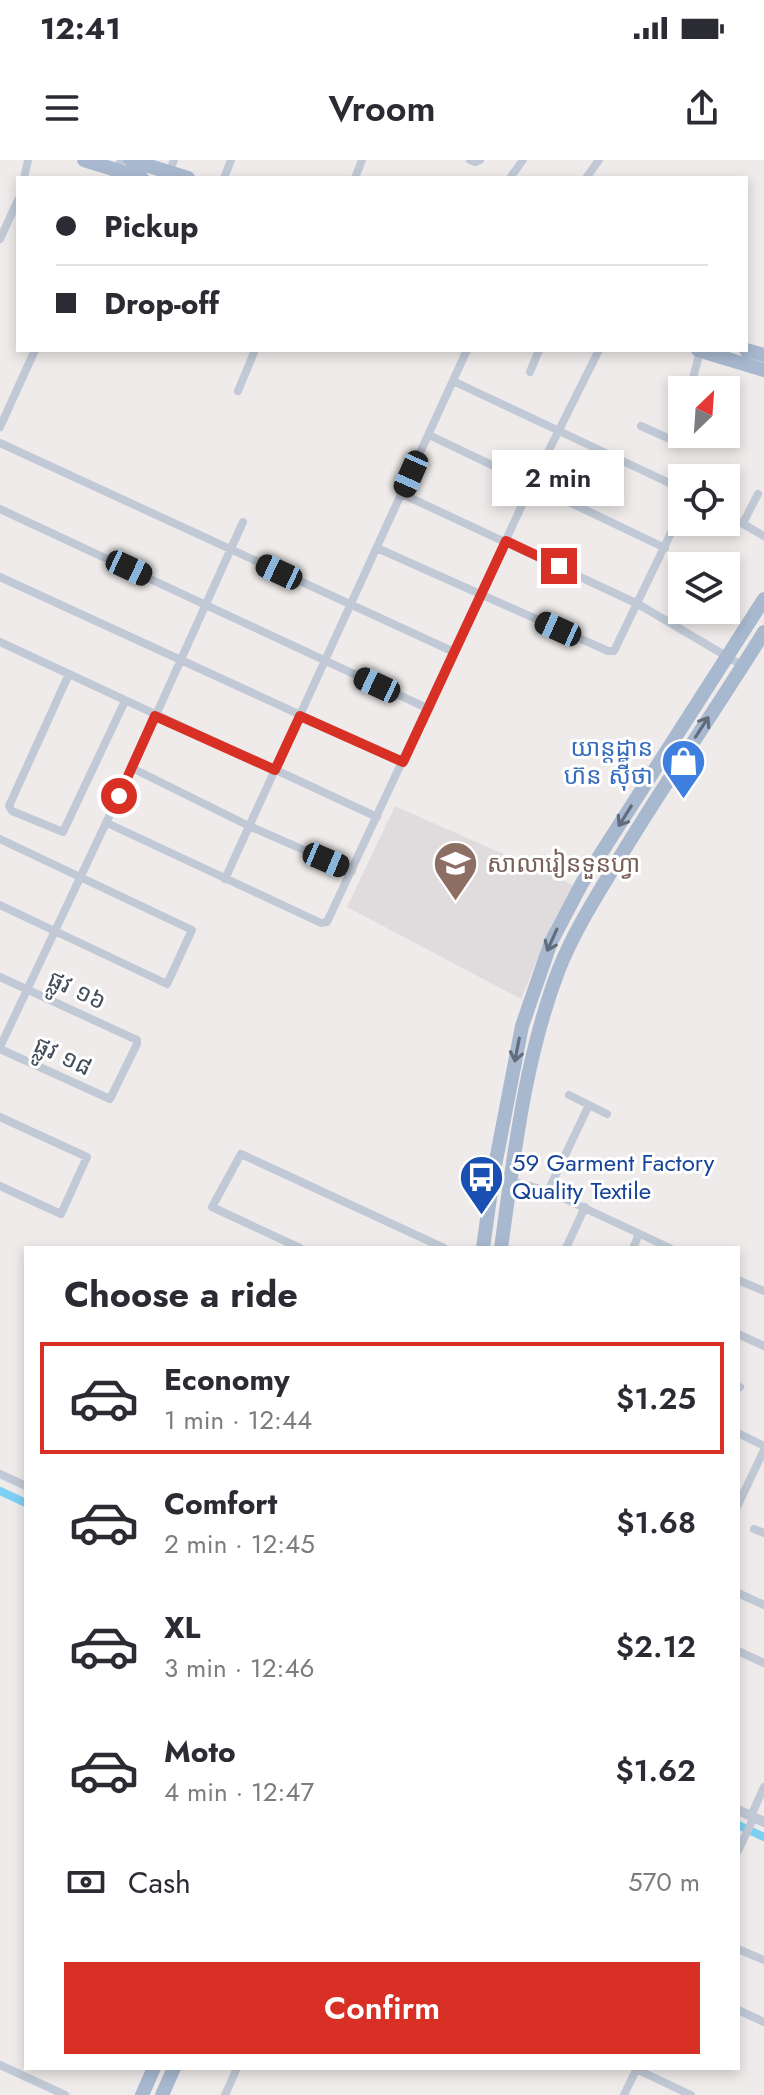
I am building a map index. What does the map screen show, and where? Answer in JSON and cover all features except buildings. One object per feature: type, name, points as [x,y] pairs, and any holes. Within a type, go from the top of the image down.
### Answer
[{"type":"main road","points":[[84,160],[118,169]]},
{"type":"main road","points":[[130,160],[172,166]]},
{"type":"main road","points":[[706,352],[764,370]]},
{"type":"main road","points":[[483,1246],[493,1176],[522,1026],[536,979],[571,903],[764,599]]},
{"type":"main road","points":[[501,1246],[539,1030],[552,987],[587,912],[764,632]]},
{"type":"main road","points":[[571,903],[587,912]]},
{"type":"main road","points":[[536,979],[552,987]]},
{"type":"main road","points":[[142,2095],[153,2070]]},
{"type":"main road","points":[[162,2095],[173,2070]]},
{"type":"street","points":[[470,160],[480,160]]},
{"type":"street","points":[[515,176],[523,160]]},
{"type":"street","points":[[0,239],[16,204]]},
{"type":"street","points":[[0,426],[34,352]]},
{"type":"street","points":[[238,391],[254,352]]},
{"type":"street","points":[[225,879],[466,352]]},
{"type":"street","points":[[530,372],[538,352]]},
{"type":"street","points":[[107,823],[324,923],[429,709],[595,352]]},
{"type":"street","points":[[693,376],[699,352]]},
{"type":"street","points":[[453,381],[668,482]]},
{"type":"street","points":[[641,426],[668,438]]},
{"type":"street","points":[[429,435],[665,548]]},
{"type":"street","points":[[0,443],[454,652]]},
{"type":"street","points":[[402,494],[638,604],[743,666]]},
{"type":"street","points":[[743,523],[758,494]]},
{"type":"street","points":[[0,509],[429,709]]},
{"type":"street","points":[[740,521],[764,536]]},
{"type":"street","points":[[0,1048],[107,823],[243,522]]},
{"type":"street","points":[[377,548],[614,651],[670,536]]},
{"type":"street","points":[[0,577],[403,762]]},
{"type":"street","points":[[0,642],[377,817]]},
{"type":"street","points":[[69,674],[9,806],[12,811],[63,832],[125,701]]},
{"type":"street","points":[[132,768],[249,826],[352,871]]},
{"type":"street","points":[[0,839],[192,930],[165,983],[0,905]]},
{"type":"street","name":"ផ្លូវ ១៦","points":[[0,977],[137,1040],[110,1099]]},
{"type":"street","name":"ផ្លូវ ១៨","points":[[0,1048],[110,1099]]},
{"type":"street","points":[[569,1095],[607,1114]]},
{"type":"street","points":[[548,1191],[589,1105]]},
{"type":"street","points":[[0,1117],[87,1157],[61,1214],[0,1186]]},
{"type":"street","points":[[296,1246],[212,1207],[241,1154],[440,1246]]},
{"type":"street","points":[[493,1176],[548,1191],[666,1246]]},
{"type":"street","points":[[567,1246],[585,1207]]},
{"type":"street","points":[[634,1246],[639,1234]]},
{"type":"street","points":[[740,1281],[764,1291]]},
{"type":"street","points":[[740,1335],[764,1346]]},
{"type":"street","points":[[740,1434],[764,1448],[740,1501]]},
{"type":"street","points":[[0,1474],[24,1485]]},
{"type":"street","points":[[754,1529],[764,1533]]},
{"type":"street","points":[[740,1594],[764,1605]]},
{"type":"street","points":[[740,1652],[764,1663]]},
{"type":"street","points":[[740,1847],[753,1822],[764,1787]]},
{"type":"street","points":[[740,1950],[764,1960]]},
{"type":"street","points":[[740,2011],[764,2022]]},
{"type":"street","points":[[0,2065],[65,2095]]},
{"type":"street","points":[[225,2095],[236,2070]]},
{"type":"street","points":[[624,2095],[636,2070]]},
{"type":"street","points":[[639,2070],[691,2095]]},
{"type":"shaded area","name":"សាលារៀនទួនហ្វា","points":[[395,806],[573,885],[552,924],[521,999],[347,907]]},
{"type":"waterway","points":[[0,1491],[24,1502]]},
{"type":"waterway","points":[[740,1826],[764,1837]]},
{"type":"place","name":"យាន្ដដ្ឋាន ហ៊ន ស៊ីថា","points":[[684,801]]},
{"type":"place","name":"សាលារៀនទួនហ្វា","points":[[456,903]]},
{"type":"place","name":"59 Garment Factory Quality Textile","points":[[481,1216]]},
{"type":"route","points":[[119,796],[155,716],[275,770],[300,716],[403,762],[506,541],[559,566]]}]
